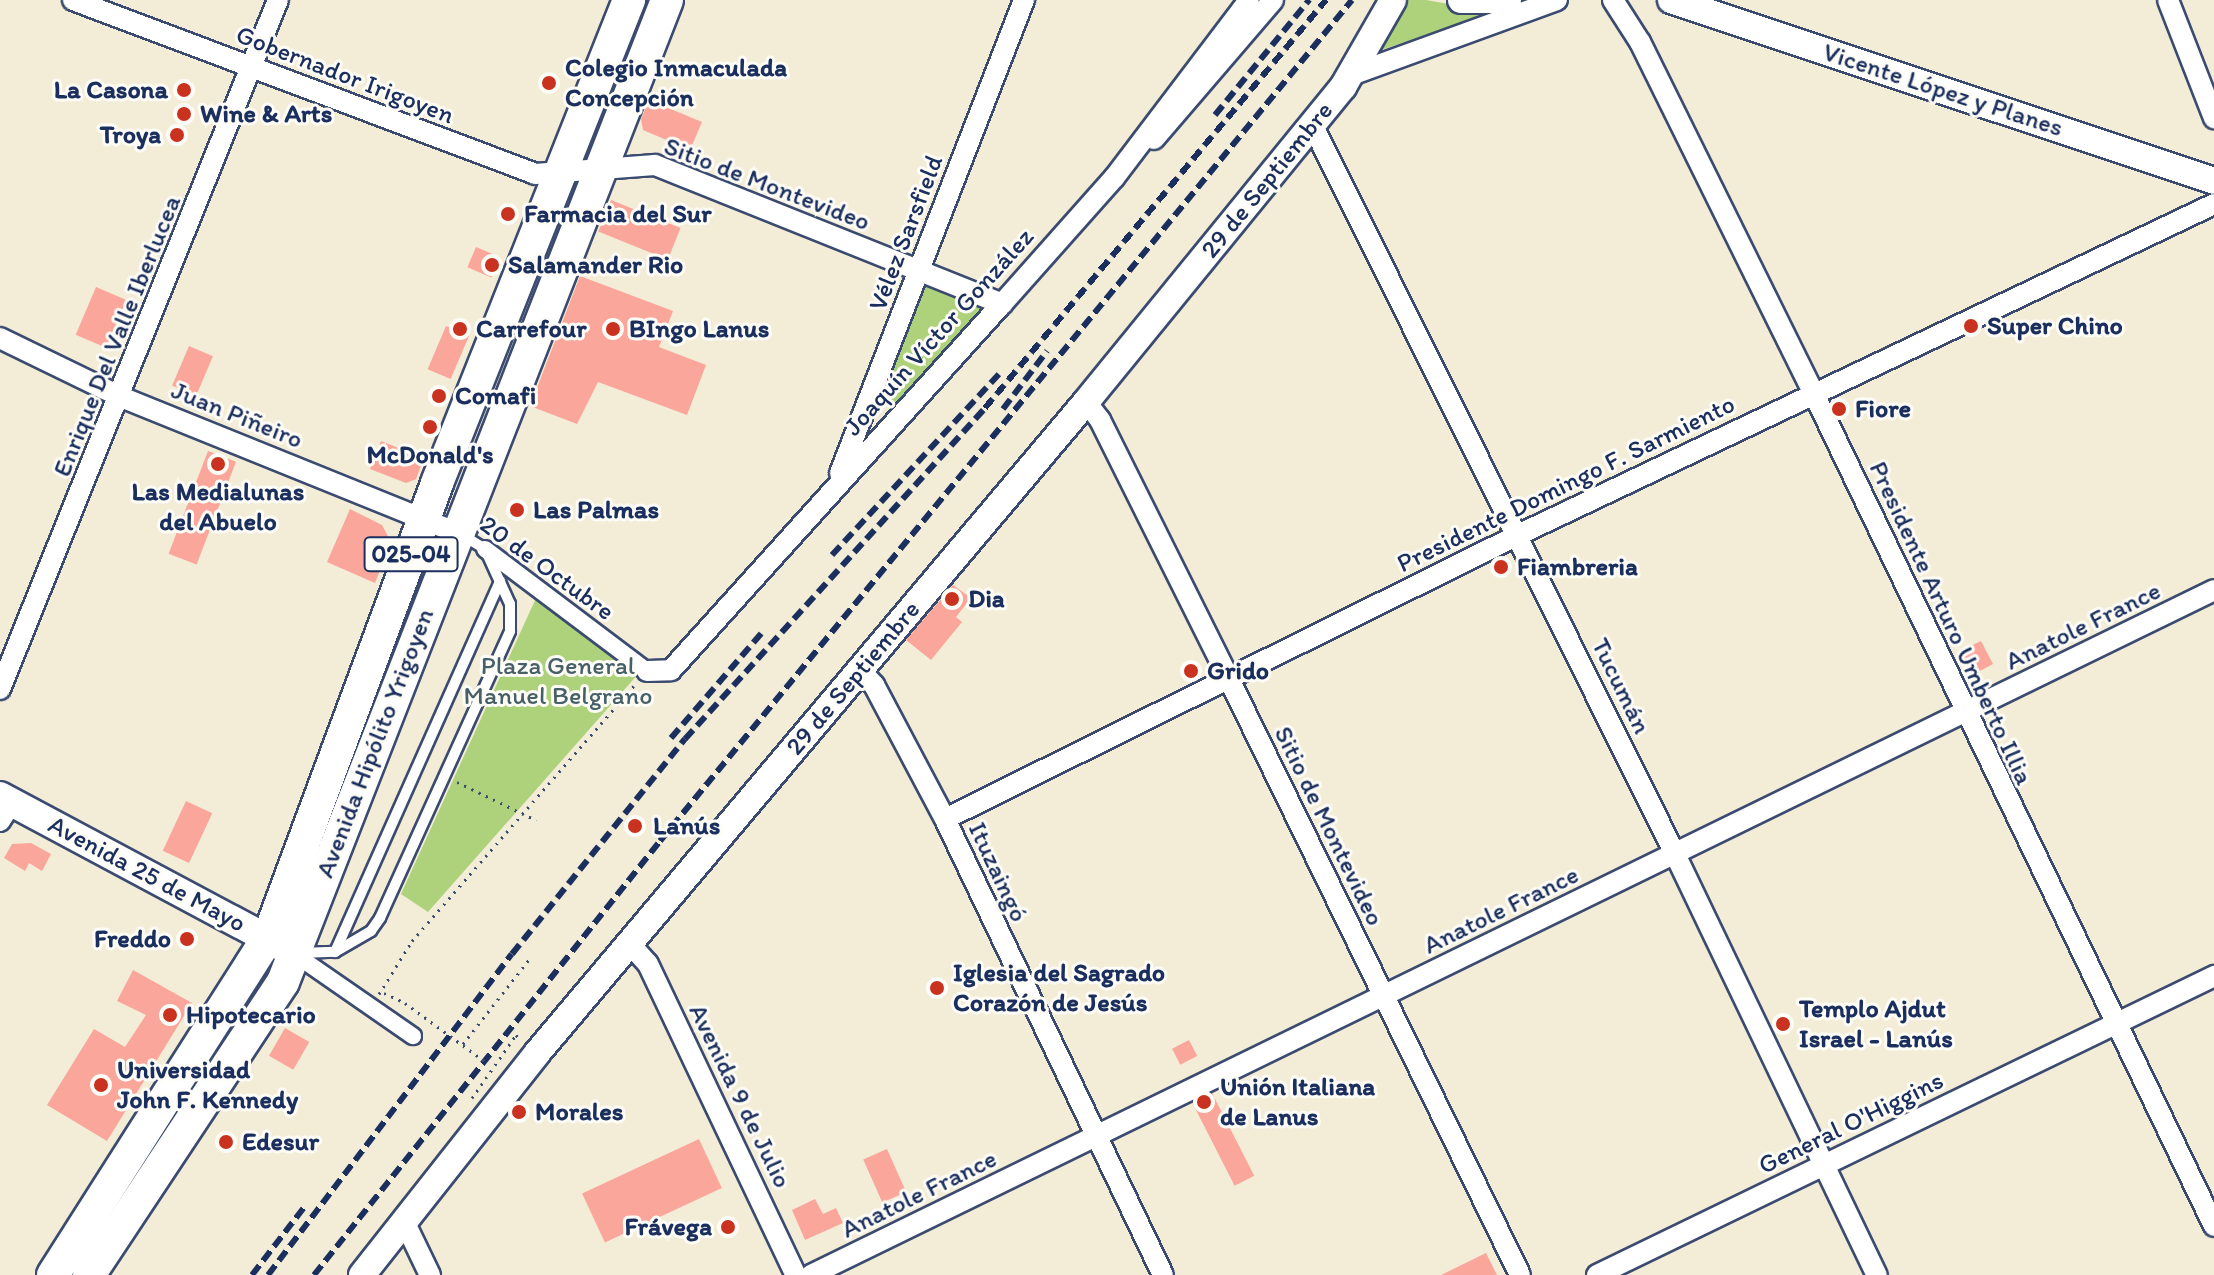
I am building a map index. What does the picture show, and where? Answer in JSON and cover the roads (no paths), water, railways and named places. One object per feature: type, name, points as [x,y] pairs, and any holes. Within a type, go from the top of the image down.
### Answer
[{"type":"main road","name":"Avenida Hipólito Yrigoyen","points":[[89,1275],[283,982],[281,946],[424,518],[629,0]]},
{"type":"main road","name":"Avenida Hipólito Yrigoyen","points":[[53,1275],[281,946],[471,541],[600,167],[667,0]]},
{"type":"main road","name":"Avenida 25 de Mayo","points":[[4,806],[281,946]]},
{"type":"street","name":"Gobernador Irigoyen","points":[[73,0],[535,174],[600,167]]},
{"type":"street","name":"Enrique Del Valle Iberlucea","points":[[0,689],[121,397],[278,0]]},
{"type":"street","name":"Vélez Sarsfield","points":[[835,485],[1024,0]]},
{"type":"street","name":"Joaquín Víctor González","points":[[647,671],[671,670],[835,485],[1002,304],[1114,178],[1249,0]]},
{"type":"street","points":[[1114,178],[1163,131],[1273,0]]},
{"type":"street","name":"29 de Septiembre","points":[[362,1275],[629,943],[1086,402],[1312,124],[1351,75],[1393,0]]},
{"type":"street","points":[[1461,0],[1508,0]]},
{"type":"street","points":[[1351,75],[1557,0]]},
{"type":"street","name":"Presidente Arturo Umberto Illia","points":[[1613,0],[1640,42]]},
{"type":"street","name":"Presidente Arturo Umberto Illia","points":[[1624,0],[1640,42],[1814,394],[2113,1024],[2214,1226]]},
{"type":"street","name":"Vicente López y Planes","points":[[1671,0],[2214,181]]},
{"type":"street","points":[[2168,0],[2214,118]]},
{"type":"street","name":"Tucumán","points":[[1312,124],[1675,854],[1877,1275]]},
{"type":"street","name":"Sitio de Montevideo","points":[[600,167],[655,165],[1002,304]]},
{"type":"street","name":"Presidente Domingo F. Sarmiento","points":[[945,819],[1518,535],[2214,204]]},
{"type":"street","name":"Juan Piñeiro","points":[[0,338],[121,397],[424,518],[471,541]]},
{"type":"street","name":"Sitio de Montevideo","points":[[1086,402],[1100,420],[1228,677],[1520,1275]]},
{"type":"street","name":"20 de Octubre","points":[[471,541],[647,671]]},
{"type":"street","name":"Anatole France","points":[[811,1275],[2214,590]]},
{"type":"street","name":"Ituzaingó","points":[[860,670],[874,685],[945,819],[1163,1275]]},
{"type":"street","name":"Avenida 9 de Julio","points":[[629,943],[648,964],[796,1275]]},
{"type":"street","points":[[281,946],[413,1036]]},
{"type":"street","name":"General O'Higgins","points":[[1597,1275],[2214,976]]},
{"type":"street","points":[[404,1221],[430,1275]]},
{"type":"lane","points":[[281,946],[335,952],[371,931],[380,918],[510,631],[512,613],[500,581],[471,541]]},
{"type":"lane","points":[[335,952],[500,581]]},
{"type":"railway","points":[[1215,115],[1309,0]]},
{"type":"railway","points":[[268,1275],[512,954],[685,739],[985,408],[1326,0]]},
{"type":"railway","points":[[314,1275],[660,841],[1352,0]]},
{"type":"railway","points":[[1003,409],[1047,351]]},
{"type":"railway","points":[[832,555],[1000,373]]},
{"type":"railway","points":[[671,738],[765,629]]},
{"type":"railway","points":[[252,1275],[306,1205]]},
{"type":"place","name":"Colegio Inmaculada Concepción","points":[[549,83]]},
{"type":"place","name":"La Casona","points":[[184,90]]},
{"type":"place","name":"Wine & Arts","points":[[184,114]]},
{"type":"place","name":"Troya","points":[[177,135]]},
{"type":"place","name":"Farmacia del Sur","points":[[508,214]]},
{"type":"place","name":"Salamander Rio","points":[[492,265]]},
{"type":"place","name":"Super Chino","points":[[1971,326]]},
{"type":"place","name":"Carrefour","points":[[460,329]]},
{"type":"place","name":"BIngo Lanus","points":[[613,329]]},
{"type":"place","name":"Comafi","points":[[439,396]]},
{"type":"place","name":"Fiore","points":[[1839,409]]},
{"type":"place","name":"McDonald's","points":[[430,427]]},
{"type":"place","name":"Las Medialunas del Abuelo","points":[[218,464]]},
{"type":"place","name":"Las Palmas","points":[[517,510]]},
{"type":"place","name":"Fiambreria","points":[[1501,567]]},
{"type":"place","name":"Dia","points":[[952,599]]},
{"type":"place","name":"Grido","points":[[1191,671]]},
{"type":"place","name":"Lanús","points":[[635,826]]},
{"type":"place","name":"Freddo","points":[[187,939]]},
{"type":"place","name":"Iglesia del Sagrado Corazón de Jesús","points":[[937,988]]},
{"type":"place","name":"Hipotecario","points":[[170,1015]]},
{"type":"place","name":"Templo Ajdut Israel - Lanús","points":[[1783,1024]]},
{"type":"place","name":"Universidad John F. Kennedy","points":[[101,1085]]},
{"type":"place","name":"Unión Italiana de Lanus","points":[[1204,1102]]},
{"type":"place","name":"Morales","points":[[519,1112]]},
{"type":"place","name":"Edesur","points":[[226,1142]]},
{"type":"place","name":"Frávega","points":[[728,1227]]},
{"type":"park label","name":"Plaza General Manuel Belgrano","points":[[558,681]]}]
